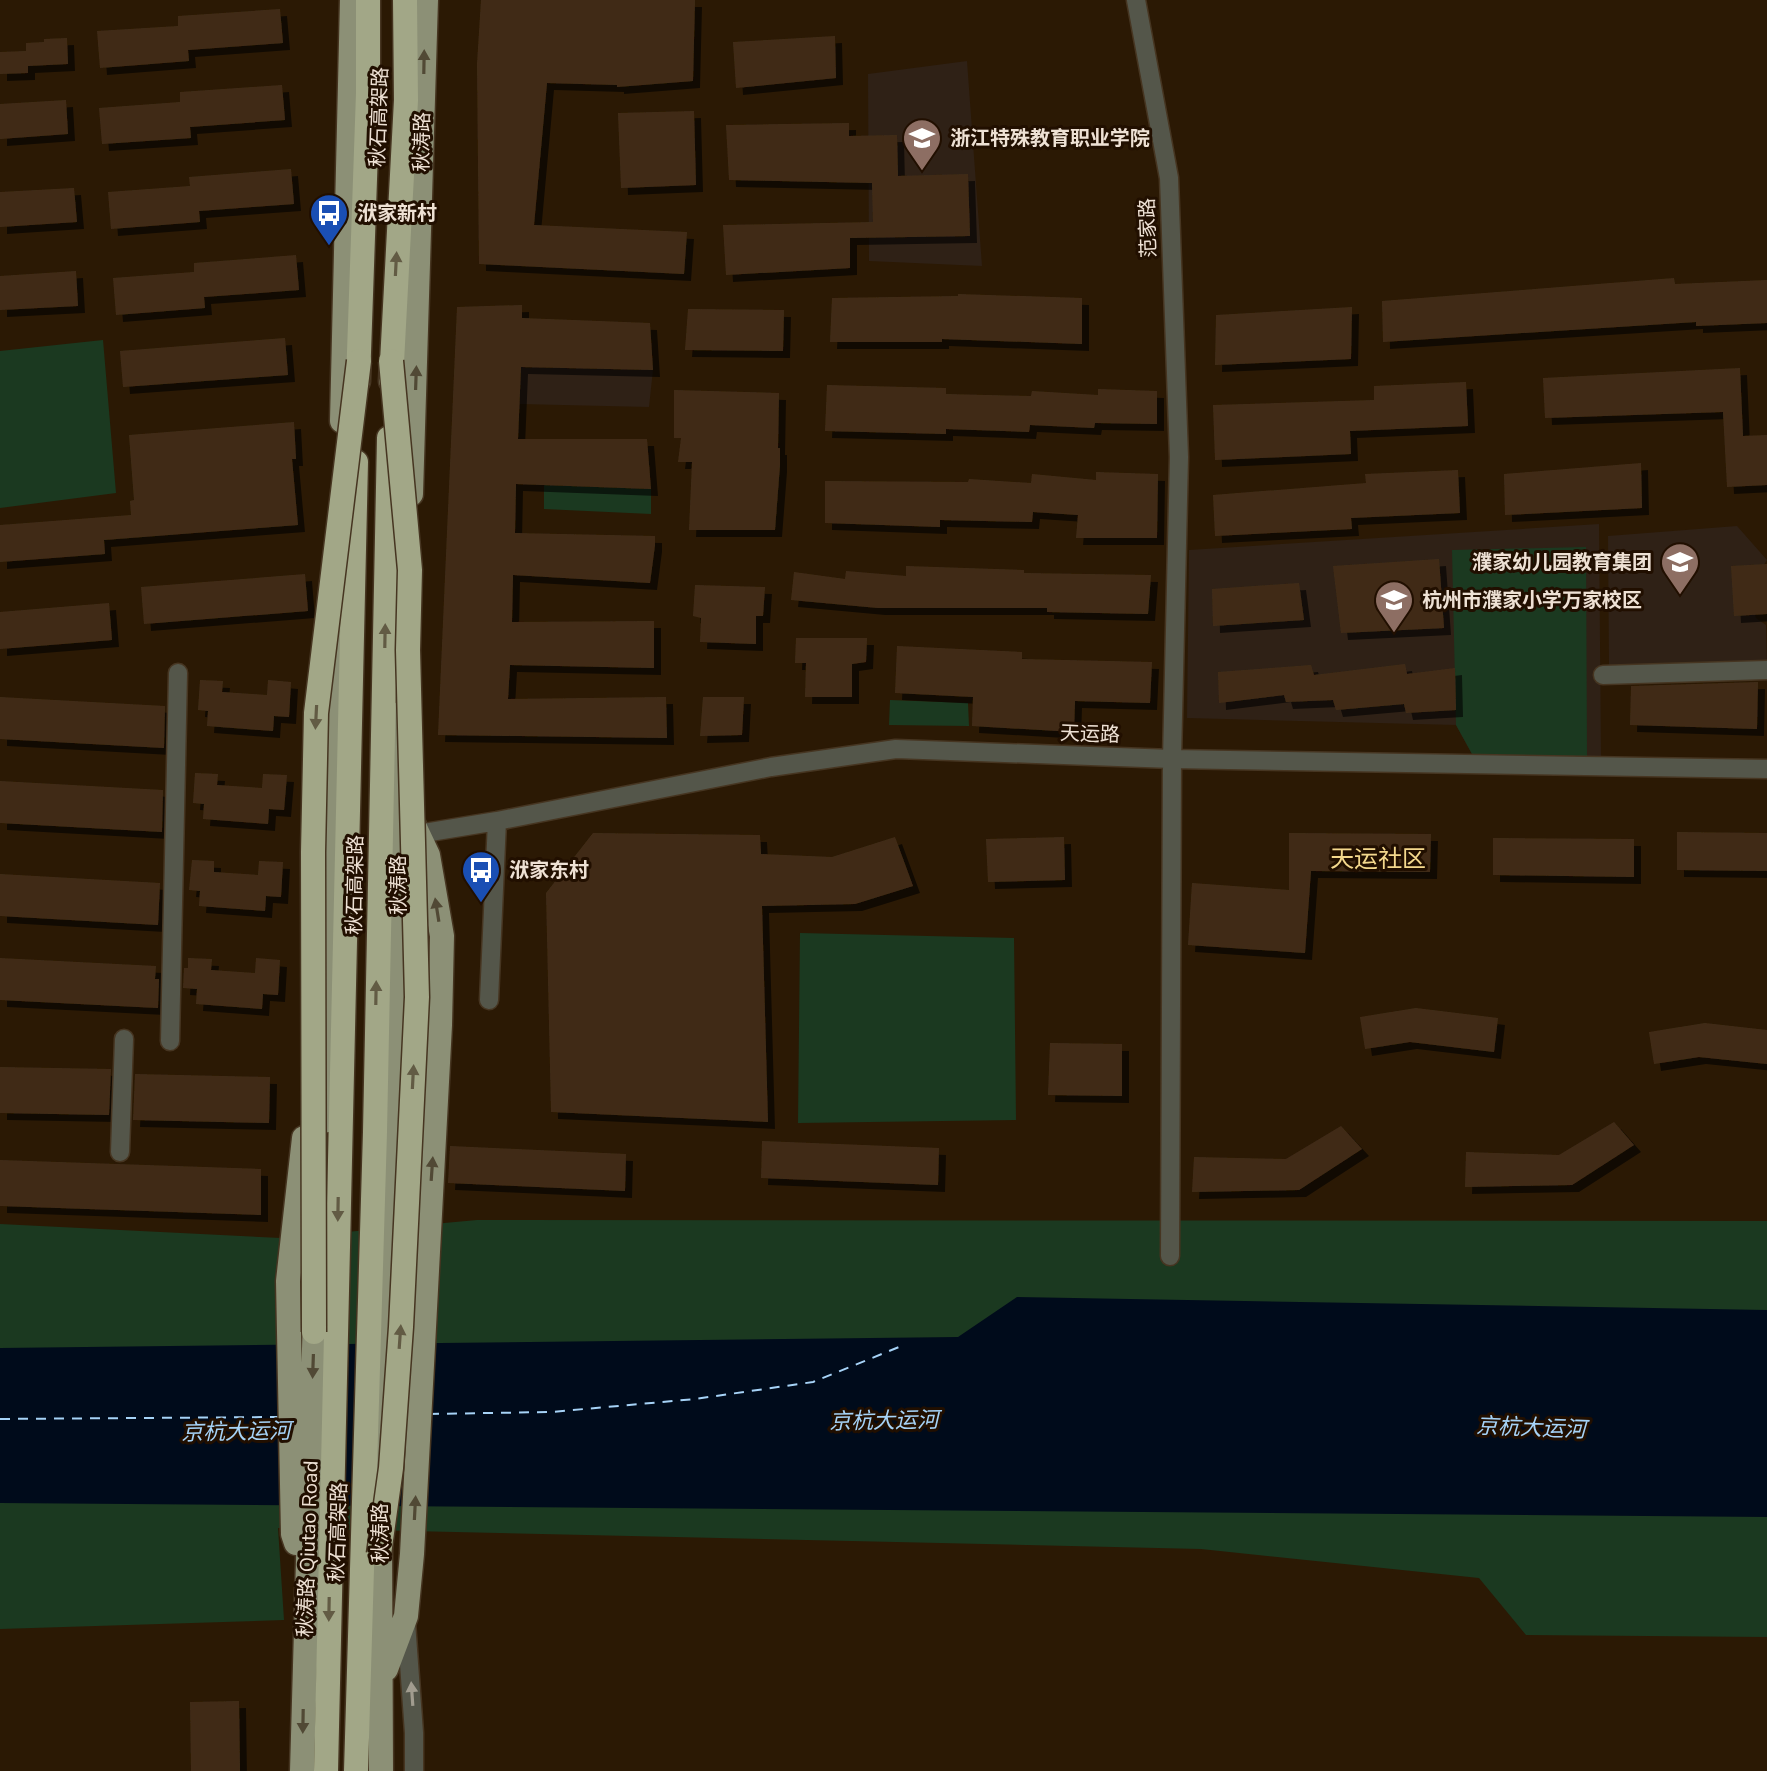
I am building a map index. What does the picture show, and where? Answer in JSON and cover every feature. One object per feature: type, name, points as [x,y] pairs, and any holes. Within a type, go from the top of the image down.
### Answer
[{"type":"highway","name":"秋石高架路","points":[[326,1771],[348,711],[368,109],[368,0]]},
{"type":"highway","name":"秋石高架路","points":[[356,1771],[375,1132],[391,361],[406,100],[405,0]]},
{"type":"highway","points":[[314,1332],[313,852],[316,713],[359,361]]},
{"type":"highway","points":[[379,1554],[391,1468],[400,1343],[417,997],[408,650],[410,570],[391,361]]},
{"type":"main road","points":[[307,1577],[293,1534],[287,1313],[303,1155],[308,983],[329,829],[336,683],[352,0]]},
{"type":"main road","name":"秋涛路","points":[[381,1771],[381,1302],[398,1007],[398,792],[417,367],[426,0]]},
{"type":"main road","points":[[380,1686],[406,1616],[409,1585],[440,1025],[442,936],[428,855],[398,792]]},
{"type":"main road","name":"秋涛路 Qiutao Road","points":[[302,1771],[314,1332],[329,1032],[329,829]]},
{"type":"street","name":"范家路","points":[[1136,0],[1169,178],[1179,457],[1172,759],[1170,1256]]},
{"type":"street","points":[[1603,675],[1767,670]]},
{"type":"street","points":[[170,1041],[178,673]]},
{"type":"street","name":"天运路","points":[[418,834],[771,767],[896,749],[1172,759],[1767,769]]},
{"type":"street","points":[[489,1000],[497,821]]},
{"type":"street","points":[[120,1152],[124,1039]]},
{"type":"street","points":[[406,1616],[414,1771]]},
{"type":"shaded area","name":"浙江特殊教育职业学院","points":[[967,61],[982,266],[869,261],[868,74]]},
{"type":"shaded area","points":[[521,367],[653,370],[649,407],[519,404]]},
{"type":"shaded area","name":"杭州市濮家小学万家校区","points":[[1599,524],[1601,758],[1472,754],[1456,725],[1187,718],[1189,550]]},
{"type":"shaded area","name":"濮家幼儿园教育集团","points":[[1737,526],[1767,560],[1758,574],[1752,604],[1756,618],[1766,625],[1767,667],[1609,668],[1608,536]]},
{"type":"green space","points":[[103,340],[116,493],[0,508],[0,351]]},
{"type":"green space","points":[[544,485],[651,489],[651,514],[544,509]]},
{"type":"green space","points":[[1586,547],[1587,757],[1472,754],[1456,725],[1452,550]]},
{"type":"green space","points":[[890,700],[968,703],[969,726],[889,725]]},
{"type":"green space","points":[[800,933],[1014,938],[1016,1120],[798,1123]]},
{"type":"green space","points":[[477,1220],[1767,1221],[1767,1637],[1526,1635],[1479,1578],[1201,1549],[278,1528],[284,1620],[0,1629],[0,1224],[281,1238]]},
{"type":"water","name":"京杭大运河","points":[[1017,1297],[1767,1310],[1767,1517],[0,1503],[0,1348],[958,1337]]},
{"type":"building","points":[[481,0],[695,0],[693,81],[617,87],[547,83],[534,225],[687,232],[684,274],[479,264],[477,64]]},
{"type":"building","points":[[280,9],[283,43],[188,50],[189,61],[100,68],[97,31],[178,26],[178,16]]},
{"type":"building","points":[[835,36],[836,78],[736,88],[733,42]]},
{"type":"building","points":[[67,38],[68,64],[28,66],[28,73],[0,74],[0,52],[26,51],[26,43]]},
{"type":"building","points":[[282,85],[285,120],[190,127],[191,138],[102,144],[99,108],[180,102],[180,92]]},
{"type":"building","points":[[66,100],[68,134],[0,139],[0,104]]},
{"type":"building","points":[[694,111],[696,185],[621,188],[618,113]]},
{"type":"building","points":[[849,123],[849,136],[897,135],[898,176],[968,174],[970,236],[850,238],[850,268],[726,275],[723,225],[873,222],[872,183],[729,180],[726,125]]},
{"type":"building","points":[[291,169],[294,204],[199,211],[200,222],[111,229],[108,192],[190,186],[189,177]]},
{"type":"building","points":[[74,188],[77,222],[0,227],[0,192]]},
{"type":"building","points":[[296,255],[299,290],[204,297],[205,308],[116,315],[113,278],[194,272],[194,263]]},
{"type":"building","points":[[76,271],[78,306],[0,310],[0,276]]},
{"type":"building","points":[[1674,278],[1675,284],[1767,280],[1767,323],[1696,326],[1696,322],[1383,342],[1382,301]]},
{"type":"building","points":[[958,294],[1082,298],[1082,344],[942,339],[942,342],[830,342],[832,298]]},
{"type":"building","points":[[522,305],[522,318],[650,323],[653,370],[521,367],[518,439],[647,439],[651,489],[516,484],[515,533],[655,536],[655,545],[650,583],[513,575],[512,622],[654,621],[654,668],[510,665],[508,699],[666,697],[667,738],[438,735],[457,307]]},
{"type":"building","points":[[1352,307],[1351,359],[1215,365],[1216,315]]},
{"type":"building","points":[[688,309],[784,310],[783,351],[685,350]]},
{"type":"building","points":[[285,338],[288,375],[123,387],[120,351]]},
{"type":"building","points":[[1740,368],[1743,436],[1767,435],[1767,485],[1727,487],[1723,412],[1545,418],[1543,378]]},
{"type":"building","points":[[1466,382],[1468,426],[1350,431],[1351,454],[1215,460],[1213,405],[1374,400],[1374,386]]},
{"type":"building","points":[[827,385],[946,388],[946,394],[1031,396],[1032,391],[1098,395],[1098,389],[1157,391],[1157,424],[1095,423],[1094,428],[1030,425],[1029,432],[946,429],[946,434],[825,431]]},
{"type":"building","points":[[674,390],[779,393],[780,465],[775,530],[689,530],[692,462],[678,462],[681,438],[674,438]]},
{"type":"building","points":[[294,422],[296,459],[292,459],[298,525],[104,540],[105,554],[0,562],[0,525],[131,515],[130,501],[134,500],[129,435]]},
{"type":"building","points":[[1641,463],[1642,508],[1505,515],[1504,474]]},
{"type":"building","points":[[1458,470],[1460,513],[1351,518],[1352,529],[1215,536],[1213,495],[1366,483],[1365,474]]},
{"type":"building","points":[[1096,472],[1158,474],[1157,538],[1076,538],[1078,515],[1033,512],[1032,522],[940,520],[940,527],[825,523],[825,481],[968,482],[969,479],[1031,483],[1032,474],[1096,480]]},
{"type":"building","points":[[1439,559],[1444,628],[1341,633],[1333,566]]},
{"type":"building","points":[[1767,564],[1767,614],[1734,616],[1731,566]]},
{"type":"building","points":[[906,566],[1024,570],[1024,573],[1151,575],[1148,614],[1047,612],[1047,608],[878,608],[791,600],[794,572],[845,579],[846,571],[906,576]]},
{"type":"building","points":[[305,574],[308,611],[144,624],[141,587]]},
{"type":"building","points":[[1299,583],[1304,620],[1213,626],[1212,589]]},
{"type":"building","points":[[695,585],[765,587],[763,616],[756,616],[756,644],[700,642],[701,618],[693,616]]},
{"type":"building","points":[[109,603],[112,640],[0,649],[0,612]]},
{"type":"building","points":[[796,638],[867,638],[866,662],[852,664],[852,697],[805,697],[806,663],[795,663]]},
{"type":"building","points":[[897,646],[1022,652],[1022,659],[1152,662],[1150,703],[1075,701],[1074,732],[972,726],[973,697],[895,693]]},
{"type":"building","points":[[1405,664],[1407,674],[1455,668],[1456,710],[1406,713],[1404,704],[1336,710],[1333,700],[1286,702],[1284,695],[1219,703],[1218,672],[1311,665],[1314,675]]},
{"type":"building","points":[[200,680],[223,681],[222,692],[267,695],[268,680],[291,682],[289,717],[274,716],[273,731],[207,726],[208,711],[198,710]]},
{"type":"building","points":[[1758,682],[1757,729],[1630,725],[1631,686]]},
{"type":"building","points":[[0,697],[165,706],[164,748],[0,739]]},
{"type":"building","points":[[703,697],[744,697],[742,735],[700,736]]},
{"type":"building","points":[[195,773],[218,774],[217,785],[262,788],[263,774],[287,775],[284,810],[269,809],[268,824],[203,819],[204,804],[193,803]]},
{"type":"building","points":[[0,781],[163,790],[162,832],[0,823]]},
{"type":"building","points":[[1677,832],[1767,833],[1767,871],[1677,870]]},
{"type":"building","points":[[593,833],[760,835],[761,854],[832,857],[895,837],[913,886],[855,904],[762,906],[768,1122],[551,1112],[546,893]]},
{"type":"building","points":[[1289,833],[1431,834],[1430,872],[1311,871],[1305,953],[1188,945],[1192,883],[1289,890]]},
{"type":"building","points":[[1064,837],[1065,880],[988,882],[986,839]]},
{"type":"building","points":[[1493,838],[1634,839],[1634,877],[1493,875]]},
{"type":"building","points":[[192,860],[214,861],[214,872],[258,875],[259,861],[283,862],[281,897],[266,896],[265,911],[199,906],[200,891],[189,890]]},
{"type":"building","points":[[0,874],[160,883],[158,925],[0,916]]},
{"type":"building","points":[[0,958],[156,966],[158,1008],[0,1000]]},
{"type":"building","points":[[188,958],[212,959],[211,970],[255,973],[256,958],[280,960],[278,995],[263,994],[262,1009],[196,1004],[197,989],[183,988]]},
{"type":"building","points":[[1416,1008],[1498,1018],[1494,1052],[1410,1042],[1365,1049],[1360,1017]]},
{"type":"building","points":[[1705,1023],[1767,1030],[1767,1064],[1699,1057],[1654,1064],[1649,1032]]},
{"type":"building","points":[[1050,1043],[1122,1044],[1122,1096],[1048,1095]]},
{"type":"building","points":[[0,1067],[111,1069],[109,1115],[0,1113]]},
{"type":"building","points":[[135,1074],[270,1077],[269,1123],[133,1120]]},
{"type":"building","points":[[1614,1122],[1634,1145],[1572,1185],[1465,1187],[1466,1152],[1559,1155]]},
{"type":"building","points":[[1341,1126],[1362,1149],[1299,1190],[1192,1192],[1194,1157],[1286,1159]]},
{"type":"building","points":[[762,1141],[939,1148],[938,1185],[761,1178]]},
{"type":"building","points":[[450,1146],[626,1154],[625,1191],[448,1183]]},
{"type":"building","points":[[0,1160],[261,1169],[261,1215],[0,1206]]},
{"type":"building","points":[[239,1701],[240,1771],[191,1771],[190,1702]]},
{"type":"ferry route","points":[[429,1414],[551,1412],[695,1399],[813,1382],[899,1347]]},
{"type":"ferry route","points":[[0,1419],[279,1417]]},
{"type":"place","name":"浙江特殊教育职业学院","points":[[922,172]]},
{"type":"place","name":"洑家新村","points":[[329,247]]},
{"type":"place","name":"濮家幼儿园教育集团","points":[[1680,596]]},
{"type":"place","name":"杭州市濮家小学万家校区","points":[[1394,634]]},
{"type":"place","name":"洑家东村","points":[[481,904]]},
{"type":"district","name":"天运社区","points":[[1378,859]]}]
